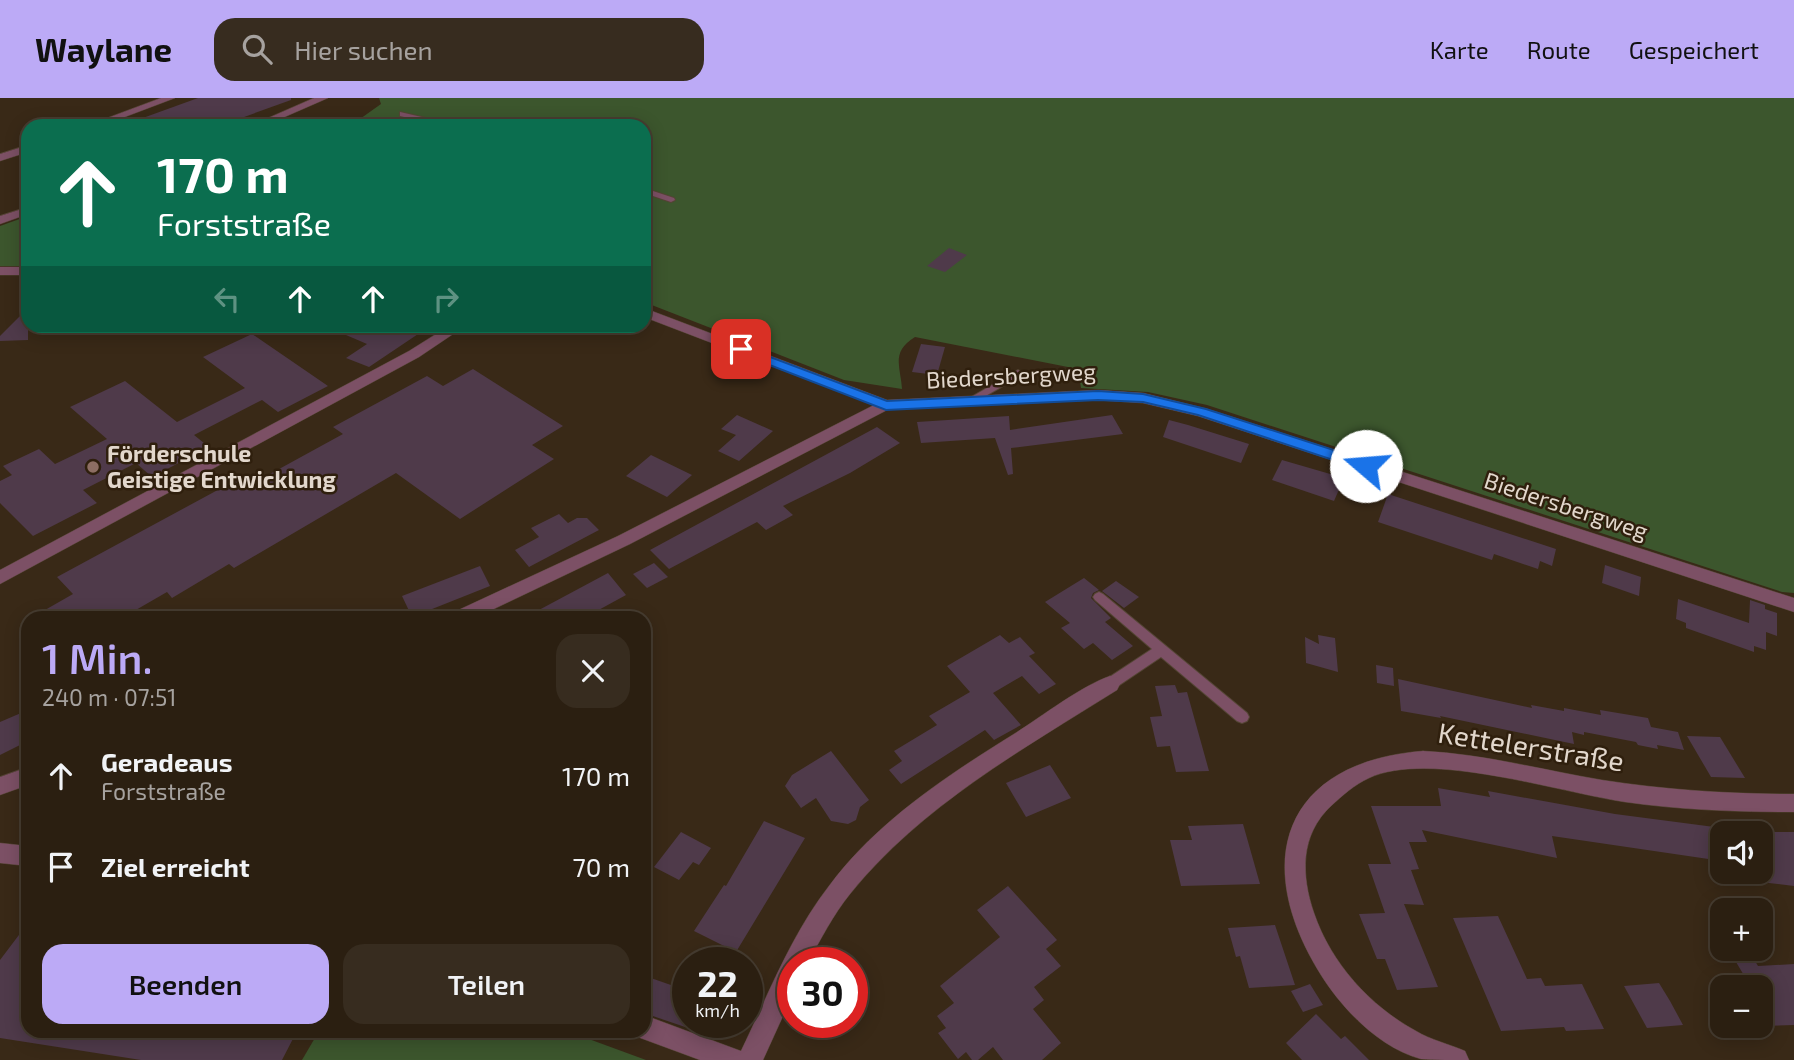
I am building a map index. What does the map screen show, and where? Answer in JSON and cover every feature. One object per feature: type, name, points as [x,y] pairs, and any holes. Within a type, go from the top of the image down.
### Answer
[{"type":"street","points":[[111,119],[170,98]]},
{"type":"street","points":[[272,119],[323,98]]},
{"type":"street","points":[[0,158],[21,150]]},
{"type":"street","points":[[0,220],[21,213]]},
{"type":"street","points":[[0,271],[21,271]]},
{"type":"street","points":[[651,315],[886,405]]},
{"type":"street","points":[[0,578],[393,366],[446,333]]},
{"type":"street","name":"Biedersbergweg","points":[[473,611],[614,545],[886,405],[1098,396],[1159,401],[1214,416],[1794,605]]},
{"type":"street","points":[[805,947],[841,887],[916,811],[951,784],[1110,684]]},
{"type":"street","name":"Kettelerstraße","points":[[1456,1060],[1429,1052],[1383,1027],[1348,995],[1321,956],[1304,919],[1293,876],[1294,846],[1307,817],[1343,780],[1382,764],[1414,759],[1452,759],[1551,780],[1667,799],[1794,803]]},
{"type":"street","points":[[0,786],[21,778]]},
{"type":"street","points":[[0,853],[21,855]]},
{"type":"street","points":[[750,1060],[777,1002]]},
{"type":"street","points":[[651,1030],[734,1060]]},
{"type":"lane","points":[[402,114],[423,119]]},
{"type":"lane","points":[[651,193],[671,200]]},
{"type":"lane","points":[[967,403],[1017,373]]},
{"type":"lane","points":[[1099,597],[1242,717]]},
{"type":"lane","points":[[1110,684],[1161,650]]},
{"type":"green space","points":[[379,98],[1794,98],[1794,593],[1782,592],[1207,405],[1148,392],[1081,388],[1078,369],[915,337],[902,348],[900,355],[902,389],[844,380],[651,305],[651,119],[360,119],[381,104]]},
{"type":"green space","points":[[21,218],[21,266],[0,266],[0,226]]},
{"type":"green space","points":[[315,1038],[586,1038],[646,1060],[302,1060]]},
{"type":"building","points":[[198,98],[291,98],[238,119],[140,119]]},
{"type":"building","points":[[949,248],[967,255],[945,272],[927,266]]},
{"type":"building","points":[[21,315],[21,333],[28,333],[28,340],[0,341],[0,336]]},
{"type":"building","points":[[341,333],[420,333],[369,367],[346,358],[367,344]]},
{"type":"building","points":[[252,334],[328,386],[278,412],[262,400],[194,435],[209,447],[152,477],[136,463],[83,490],[97,503],[33,536],[0,503],[0,481],[12,475],[3,466],[39,449],[55,464],[107,439],[70,407],[125,381],[177,422],[245,388],[203,357]]},
{"type":"building","points":[[921,344],[945,347],[937,375],[912,372]]},
{"type":"building","points":[[473,369],[563,426],[532,445],[554,459],[460,519],[396,473],[234,568],[229,564],[172,598],[167,592],[134,611],[43,611],[73,594],[57,577],[238,479],[248,486],[343,434],[333,427],[427,376],[443,386]]},
{"type":"building","points":[[737,415],[773,431],[739,461],[718,451],[736,435],[721,429]]},
{"type":"building","points":[[1112,415],[1123,434],[1011,448],[1013,474],[1008,475],[995,438],[921,443],[917,422],[1009,416],[1010,430]]},
{"type":"building","points":[[1169,420],[1249,444],[1241,463],[1163,437]]},
{"type":"building","points":[[877,427],[900,443],[850,473],[783,506],[793,515],[766,530],[757,522],[669,569],[650,550]]},
{"type":"building","points":[[651,455],[692,475],[667,497],[626,476]]},
{"type":"building","points":[[1282,460],[1344,478],[1334,501],[1272,480]]},
{"type":"building","points":[[1388,494],[1556,549],[1552,566],[1540,561],[1538,569],[1494,554],[1492,560],[1378,522]]},
{"type":"building","points":[[559,514],[568,523],[577,518],[587,518],[599,530],[529,567],[515,550],[539,537],[531,528]]},
{"type":"building","points":[[654,563],[668,577],[647,588],[633,574]]},
{"type":"building","points":[[1605,565],[1641,577],[1639,596],[1602,583]]},
{"type":"building","points":[[480,566],[490,586],[427,611],[409,611],[402,596]]},
{"type":"building","points":[[608,573],[626,595],[597,611],[537,611]]},
{"type":"building","points":[[1084,578],[1099,590],[1093,593],[1091,598],[1111,618],[1105,622],[1133,646],[1112,660],[1093,643],[1084,649],[1061,628],[1070,623],[1045,602]]},
{"type":"building","points":[[1116,581],[1139,597],[1124,608],[1102,591]]},
{"type":"building","points":[[1678,599],[1749,623],[1750,600],[1765,605],[1765,609],[1777,613],[1777,636],[1766,632],[1766,650],[1754,646],[1754,652],[1686,628],[1686,623],[1676,619]]},
{"type":"building","points":[[1000,635],[1009,643],[1020,637],[1035,653],[1029,656],[1056,684],[1039,694],[1022,676],[993,693],[1021,725],[994,740],[985,730],[901,784],[889,770],[902,761],[894,751],[937,725],[929,716],[970,692],[947,666]]},
{"type":"building","points":[[1318,635],[1335,638],[1338,672],[1306,663],[1305,637],[1319,644]]},
{"type":"building","points":[[1376,665],[1393,668],[1394,686],[1377,683]]},
{"type":"building","points":[[1398,679],[1532,708],[1531,705],[1564,711],[1564,708],[1601,715],[1600,710],[1648,718],[1651,727],[1678,732],[1684,750],[1657,745],[1658,749],[1584,732],[1584,735],[1572,732],[1574,744],[1440,716],[1441,718],[1401,711]]},
{"type":"building","points":[[1175,685],[1178,693],[1187,692],[1209,771],[1176,772],[1170,746],[1157,747],[1150,717],[1162,716],[1155,686]]},
{"type":"building","points":[[21,713],[21,744],[0,755],[0,722]]},
{"type":"building","points":[[1687,736],[1720,737],[1745,778],[1711,777]]},
{"type":"building","points":[[831,751],[869,800],[860,807],[856,820],[848,824],[831,821],[816,798],[801,808],[785,786],[792,775]]},
{"type":"building","points":[[1050,765],[1071,798],[1026,817],[1006,783]]},
{"type":"building","points":[[1438,788],[1490,797],[1488,791],[1615,814],[1710,826],[1710,859],[1552,836],[1557,858],[1422,830],[1427,842],[1409,842],[1419,869],[1411,870],[1424,905],[1404,904],[1438,987],[1397,990],[1385,959],[1377,959],[1359,914],[1385,913],[1368,864],[1391,864],[1371,806],[1441,806]]},
{"type":"building","points":[[764,821],[805,838],[739,947],[726,947],[694,931],[724,885],[726,886]]},
{"type":"building","points":[[1243,824],[1260,884],[1181,886],[1170,840],[1192,840],[1188,826]]},
{"type":"building","points":[[681,832],[711,848],[699,865],[693,862],[679,880],[654,867]]},
{"type":"building","points":[[1773,832],[1794,832],[1794,886],[1773,884]]},
{"type":"building","points":[[1008,886],[1057,940],[1046,949],[1061,966],[1034,987],[1044,1000],[1033,1009],[1061,1043],[1042,1060],[1003,1060],[993,1047],[978,1060],[972,1060],[966,1052],[958,1059],[938,1033],[946,1028],[937,1016],[954,1003],[940,986],[1000,937],[977,910]]},
{"type":"building","points":[[1498,916],[1527,979],[1541,978],[1545,986],[1582,984],[1604,1029],[1566,1031],[1564,1027],[1501,1031],[1453,918]]},
{"type":"building","points":[[1275,925],[1295,985],[1249,988],[1228,928]]},
{"type":"building","points":[[21,932],[21,1038],[293,1038],[282,1060],[141,1060],[0,1038],[0,960]]},
{"type":"building","points":[[1735,961],[1755,961],[1758,966],[1794,964],[1794,1025],[1773,1026],[1773,975],[1744,975]]},
{"type":"building","points":[[651,978],[672,985],[672,1023],[651,1015]]},
{"type":"building","points":[[1659,983],[1683,1025],[1647,1028],[1624,986]]},
{"type":"building","points":[[1310,984],[1323,1005],[1303,1012],[1291,991]]},
{"type":"building","points":[[1316,1014],[1341,1039],[1345,1036],[1369,1060],[1302,1060],[1286,1043]]},
{"type":"place","name":"Förderschule Geistige Entwicklung","points":[[93,467]]},
{"type":"route","points":[[741,349],[886,405],[1098,396],[1143,398],[1202,412],[1366,466]]}]
